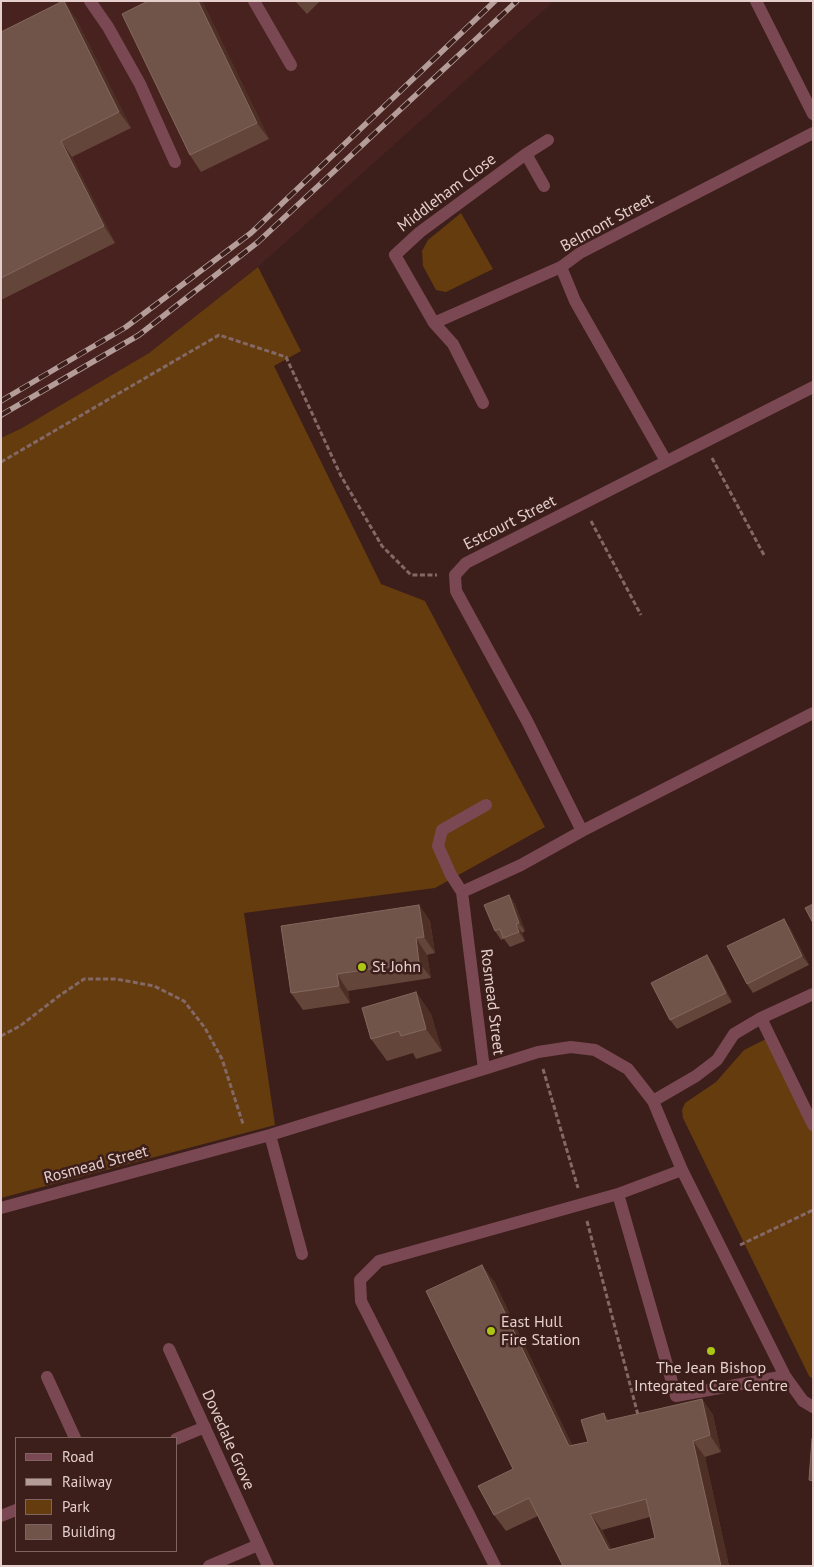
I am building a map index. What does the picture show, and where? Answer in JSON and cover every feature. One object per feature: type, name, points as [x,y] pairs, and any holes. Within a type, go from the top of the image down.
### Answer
[{"type":"street","points":[[90,1],[108,27],[140,84],[175,162]]},
{"type":"street","points":[[254,1],[291,65]]},
{"type":"street","points":[[756,1],[813,114]]},
{"type":"street","name":"Belmont Street","points":[[666,462],[576,301],[561,267],[580,253],[813,134]]},
{"type":"street","name":"Middleham Close","points":[[434,323],[395,254],[420,232],[548,140]]},
{"type":"street","points":[[526,154],[544,186]]},
{"type":"street","points":[[484,403],[453,344],[434,323],[561,267]]},
{"type":"street","name":"Estcourt Street","points":[[455,574],[466,563],[813,387]]},
{"type":"street","points":[[455,574],[456,591],[527,721],[582,831]]},
{"type":"street","points":[[486,805],[442,830],[438,846],[451,875],[462,892],[521,865],[582,831],[813,712]]},
{"type":"street","name":"Rosmead Street","points":[[1,1208],[270,1135],[484,1069],[462,892]]},
{"type":"street","points":[[652,1101],[696,1076],[717,1060],[734,1034],[761,1018],[813,994]]},
{"type":"street","points":[[761,1018],[813,1126]]},
{"type":"street","points":[[484,1069],[538,1052],[571,1047],[595,1050],[628,1069],[652,1101],[682,1170],[785,1376],[804,1401],[813,1407]]},
{"type":"street","points":[[270,1135],[302,1254]]},
{"type":"street","points":[[495,1566],[361,1301],[360,1280],[379,1261],[618,1194],[682,1170]]},
{"type":"street","points":[[618,1194],[676,1396],[785,1376]]},
{"type":"street","name":"Dovedale Grove","points":[[169,1349],[268,1566]]},
{"type":"street","points":[[47,1377],[75,1437]]},
{"type":"street","points":[[178,1438],[205,1427]]},
{"type":"street","points":[[1,1516],[15,1510]]},
{"type":"street","points":[[208,1566],[258,1545]]},
{"type":"path","points":[[1,462],[219,335],[286,357],[341,476],[382,546],[411,575],[455,574]]},
{"type":"path","points":[[704,442],[765,557]]},
{"type":"path","points":[[582,504],[641,615]]},
{"type":"path","points":[[1,1036],[20,1026],[58,996],[84,979],[116,979],[154,986],[184,1001],[205,1028],[222,1059],[248,1141]]},
{"type":"path","points":[[538,1052],[582,1204],[638,1415]]},
{"type":"path","points":[[724,1253],[813,1210]]},
{"type":"shaded area","points":[[1,1],[554,1],[258,267],[149,353],[22,428],[1,438]]},
{"type":"green space","points":[[461,213],[493,269],[446,292],[436,290],[423,266],[422,251],[428,240]]},
{"type":"green space","points":[[258,267],[301,351],[274,366],[381,584],[425,601],[545,827],[435,888],[244,913],[275,1125],[1,1198],[1,438],[22,428],[149,353]]},
{"type":"green space","points":[[770,1037],[813,1117],[813,1379],[809,1376],[683,1118],[682,1110],[685,1103],[716,1082],[744,1050]]},
{"type":"building","points":[[63,1],[119,112],[61,141],[104,226],[1,278],[1,32]]},
{"type":"building","points":[[148,1],[198,1],[257,123],[190,155],[122,14]]},
{"type":"building","points":[[509,895],[519,923],[516,924],[519,932],[503,938],[500,929],[495,931],[484,905]]},
{"type":"building","points":[[813,904],[813,923],[805,908]]},
{"type":"building","name":"St John","points":[[419,905],[424,937],[416,938],[419,962],[337,974],[339,986],[291,993],[281,926]]},
{"type":"building","points":[[784,919],[802,956],[747,984],[727,946]]},
{"type":"building","points":[[707,955],[726,993],[670,1020],[651,983]]},
{"type":"building","points":[[416,992],[426,1029],[401,1036],[399,1031],[371,1039],[362,1008]]},
{"type":"building","points":[[482,1265],[569,1446],[588,1442],[581,1420],[604,1413],[606,1421],[702,1399],[710,1435],[693,1441],[721,1566],[563,1566],[529,1498],[494,1515],[478,1486],[513,1469],[426,1291]],"holes":[[[646,1499],[655,1538],[609,1550],[590,1514]]]},
{"type":"building","points":[[813,1439],[813,1481],[809,1480]]},
{"type":"railway","points":[[1,401],[126,327],[251,233],[495,1]]},
{"type":"railway","points":[[1,415],[139,335],[258,242],[517,1]]},
{"type":"place","name":"St John","points":[[362,967]]},
{"type":"place","name":"East Hull Fire Station","points":[[491,1331]]},
{"type":"place","name":"The Jean Bishop Integrated Care Centre","points":[[711,1351]]}]
